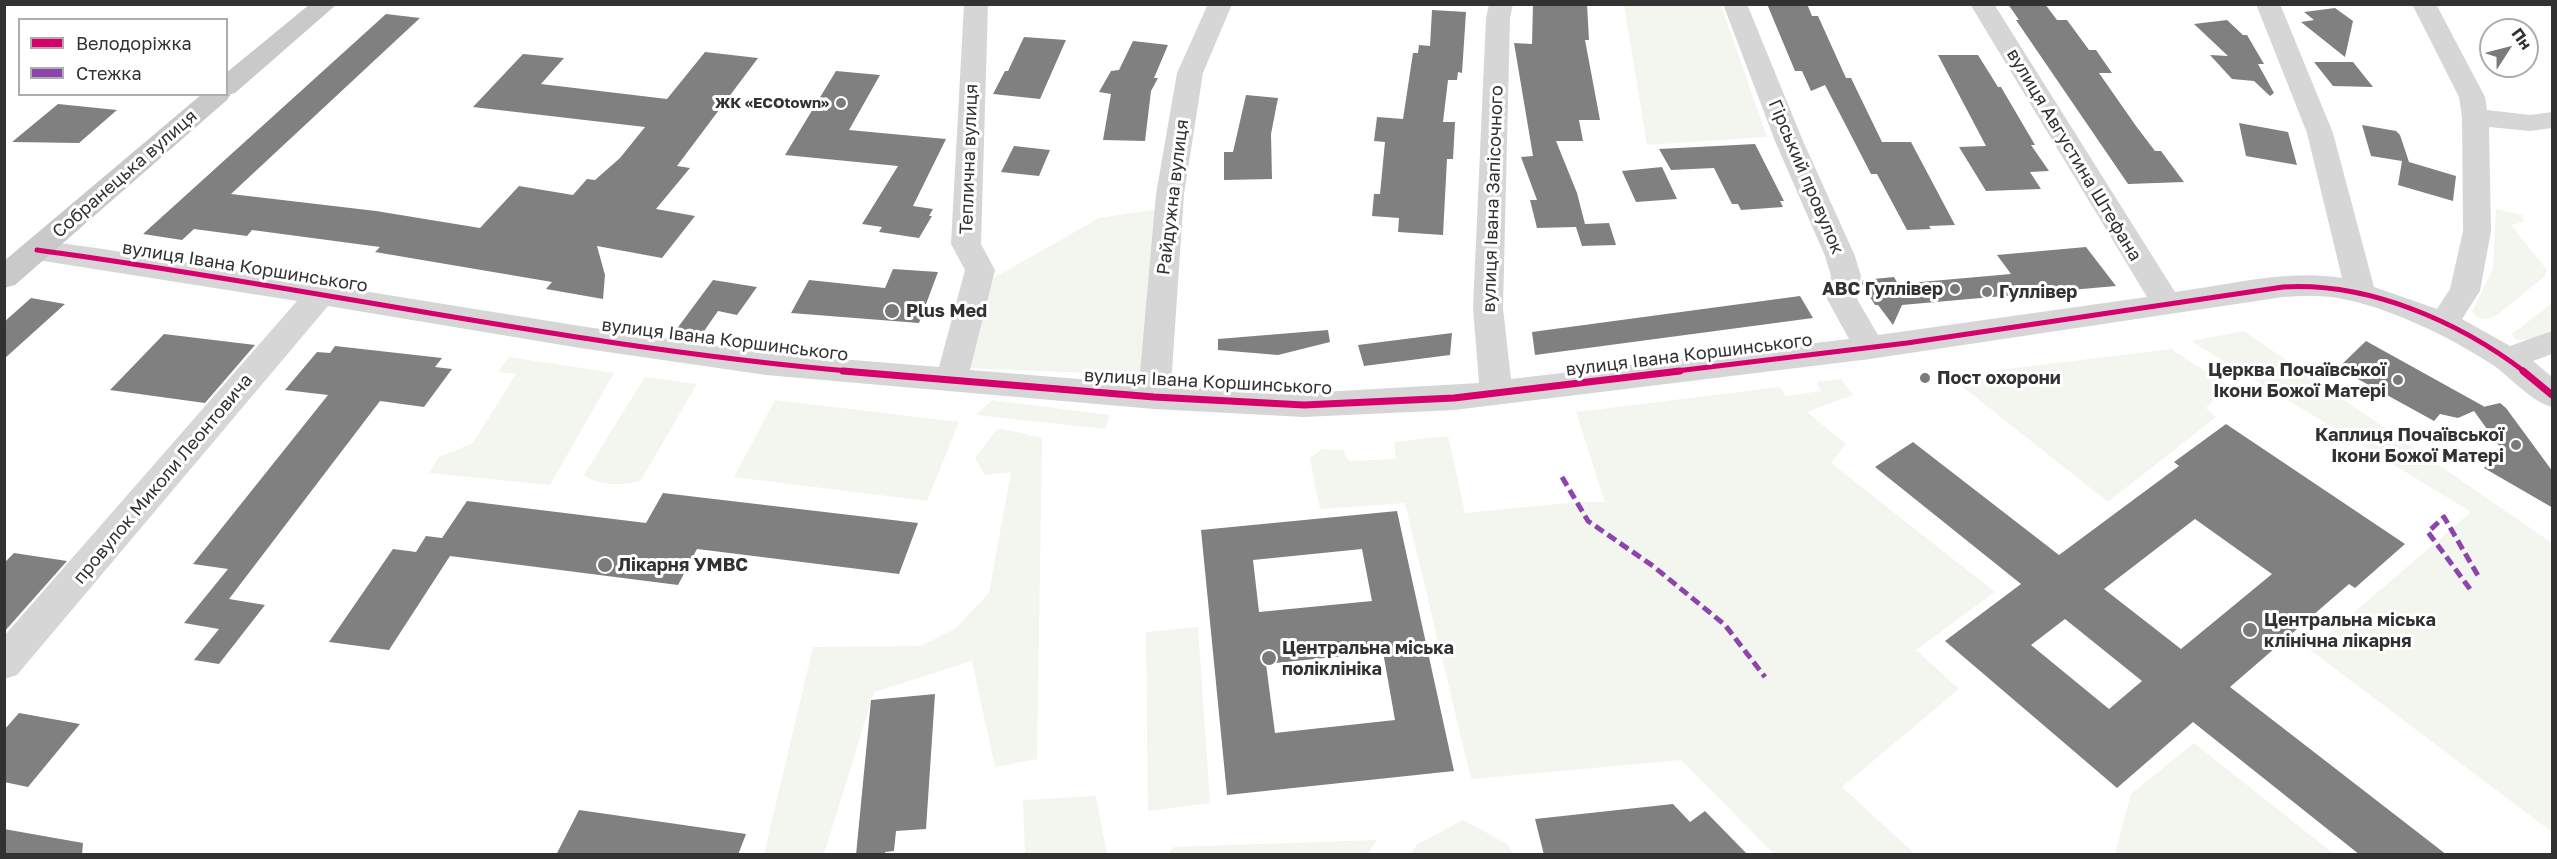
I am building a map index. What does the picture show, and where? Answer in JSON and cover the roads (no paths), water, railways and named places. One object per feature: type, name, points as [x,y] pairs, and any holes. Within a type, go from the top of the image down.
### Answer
[{"type":"main road","points":[[228,85],[325,4]]},
{"type":"main road","name":"Собранецька вулиця","points":[[4,278],[216,96]]},
{"type":"street","name":"Теплична вулиця","points":[[952,379],[980,270],[966,244],[976,4]]},
{"type":"street","name":"Райдужна вулиця","points":[[1154,397],[1170,194],[1188,84],[1190,73],[1220,4]]},
{"type":"street","name":"вулиця Івана Запісочного","points":[[1496,393],[1488,308],[1498,18],[1501,4]]},
{"type":"street","name":"Гірський провулок","points":[[1735,4],[1790,141],[1840,256],[1846,276],[1842,299],[1870,348]]},
{"type":"street","name":"вулиця Августина Штефана","points":[[1982,4],[2168,305]]},
{"type":"street","points":[[2268,4],[2320,133],[2361,294]]},
{"type":"street","points":[[2424,4],[2472,97],[2475,117],[2477,231],[2465,291],[2443,323]]},
{"type":"street","points":[[2475,117],[2529,123],[2553,120]]},
{"type":"street","name":"вулиця Івана Коршинського","points":[[37,250],[766,364],[1154,397],[1316,405],[1454,398],[1870,348],[2283,287],[2339,288],[2411,309],[2443,323],[2509,358],[2553,395]]},
{"type":"street","name":"провулок Миколи Леонтовича","points":[[4,663],[320,294]]},
{"type":"street","points":[[2509,358],[2553,342]]},
{"type":"place","name":"ЖК «ECOtown»","points":[[841,103]]},
{"type":"place","name":"АВС Гуллівер","points":[[1955,289]]},
{"type":"place","name":"Гуллівер","points":[[1987,292]]},
{"type":"place","name":"Plus Med","points":[[892,311]]},
{"type":"place","name":"Пост охорони","points":[[1925,378]]},
{"type":"place","name":"Церква Почаївської Ікони Божої Матері","points":[[2398,380]]},
{"type":"place","name":"Каплиця Почаївської Ікони Божої Матері","points":[[2516,445]]},
{"type":"place","name":"Лікарня УМВС","points":[[605,565]]},
{"type":"place","name":"Центральна міська клінічна лікарня","points":[[2250,630]]},
{"type":"place","name":"Центральна міська поліклініка","points":[[1269,658]]}]
